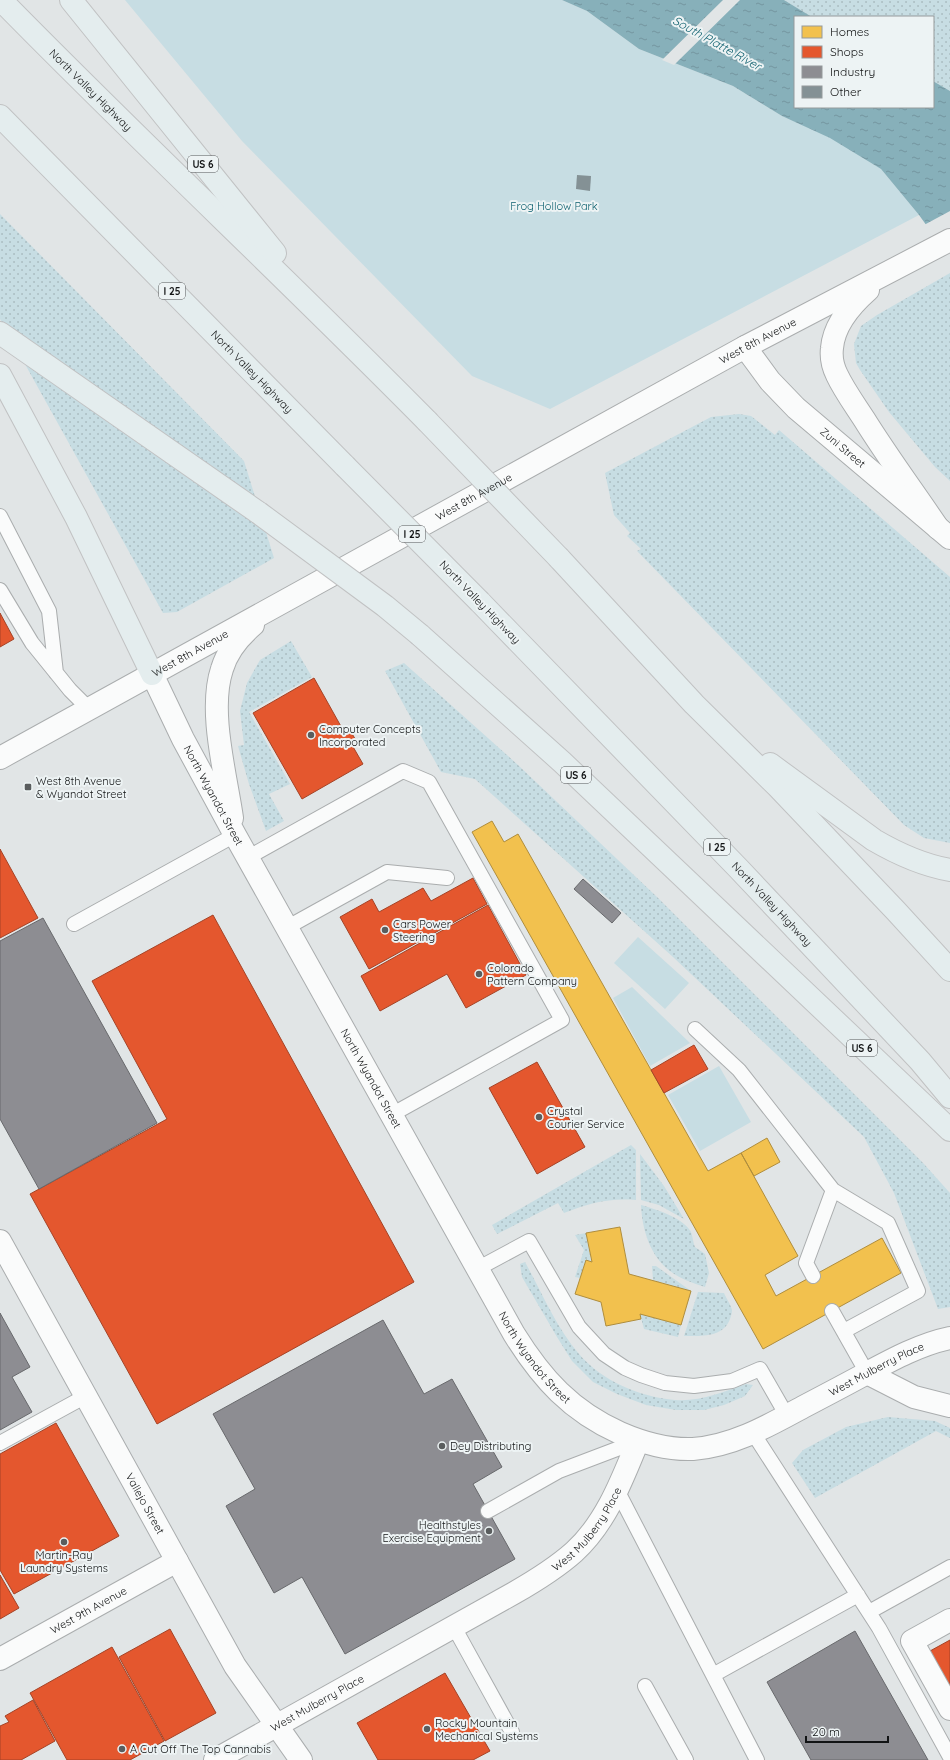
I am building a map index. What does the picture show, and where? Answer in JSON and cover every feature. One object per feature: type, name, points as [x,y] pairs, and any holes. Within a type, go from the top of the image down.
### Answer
[{"type":"highway","name":"North Valley Highway","points":[[1,0],[156,156],[335,327],[428,421],[559,558],[694,704],[783,793],[950,970]]},
{"type":"highway","name":"US 6","points":[[71,0],[335,327]]},
{"type":"highway","name":"North Valley Highway","points":[[0,116],[480,602],[738,868],[920,1061],[950,1097]]},
{"type":"highway","name":"US 6","points":[[0,334],[259,513],[379,601],[420,635],[562,762],[950,1130]]},
{"type":"highway","points":[[0,374],[76,516],[152,674]]},
{"type":"highway","points":[[694,704],[759,757],[874,840],[922,864],[950,870]]},
{"type":"main road","name":"West 8th Avenue","points":[[0,758],[745,347],[950,240]]},
{"type":"main road","points":[[931,250],[867,291],[852,305],[841,320],[834,335],[832,359],[836,374],[844,389],[944,533]]},
{"type":"main road","name":"Zuni Street","points":[[745,347],[770,380],[796,408],[944,533]]},
{"type":"main road","points":[[235,835],[219,740],[217,713],[218,689],[222,670],[230,651],[244,633],[272,608]]},
{"type":"main road","name":"North Wyandot Street","points":[[152,674],[184,739],[247,858],[514,1334],[543,1377],[563,1397],[581,1411],[613,1430],[638,1441]]},
{"type":"main road","name":"Vallejo Street","points":[[0,1241],[235,1666],[301,1760]]},
{"type":"main road","name":"West Mulberry Place","points":[[216,1760],[536,1580],[576,1550],[599,1522],[617,1490],[638,1441],[652,1445],[694,1449],[726,1443],[787,1416],[905,1354],[950,1338]]},
{"type":"main road","points":[[867,1373],[914,1397],[950,1406]]},
{"type":"main road","name":"West 9th Avenue","points":[[0,1659],[177,1561]]},
{"type":"main road","points":[[950,1620],[912,1641],[950,1709]]},
{"type":"lane","points":[[0,516],[49,611],[56,673]]},
{"type":"lane","points":[[0,590],[32,643],[70,690],[89,709]]},
{"type":"lane","points":[[247,858],[404,771],[429,782],[562,1020],[391,1115]]},
{"type":"lane","points":[[74,924],[235,835]]},
{"type":"lane","points":[[286,928],[387,872],[447,878]]},
{"type":"lane","points":[[695,1029],[739,1070],[833,1190],[888,1223],[918,1291],[844,1331]]},
{"type":"lane","points":[[813,1276],[806,1264],[833,1190]]},
{"type":"lane","points":[[477,1269],[529,1241],[579,1327],[588,1339],[609,1357],[625,1368],[641,1376],[665,1383],[694,1386],[732,1381],[760,1369],[787,1416]]},
{"type":"lane","points":[[832,1311],[867,1373]]},
{"type":"lane","points":[[0,1443],[86,1396]]},
{"type":"lane","points":[[753,1432],[880,1628],[950,1757]]},
{"type":"lane","points":[[488,1511],[559,1471],[638,1441]]},
{"type":"lane","points":[[617,1490],[757,1760]]},
{"type":"lane","points":[[869,1612],[950,1566]]},
{"type":"lane","points":[[713,1675],[858,1595]]},
{"type":"lane","points":[[454,1627],[512,1732]]},
{"type":"lane","points":[[645,1686],[686,1760]]},
{"type":"green space","name":"Frog Hollow Park","points":[[125,0],[562,0],[587,11],[639,49],[733,86],[782,116],[830,137],[881,169],[919,215],[550,409],[472,376],[242,141]]},
{"type":"green space","points":[[784,0],[950,0],[950,91],[934,82],[934,16],[810,16]]},
{"type":"green space","points":[[0,214],[244,461],[274,558],[177,612],[163,613],[0,319]]},
{"type":"green space","points":[[950,273],[950,481],[935,467],[889,412],[856,363],[854,344],[861,326],[877,315]]},
{"type":"green space","points":[[739,414],[751,416],[775,435],[779,430],[950,577],[950,843],[924,838],[904,825],[637,551],[641,549],[627,536],[630,533],[614,515],[605,473],[711,417]]},
{"type":"green space","points":[[291,641],[312,677],[249,712],[290,784],[269,794],[284,821],[266,831],[249,784],[238,746],[244,745],[240,711],[247,683],[260,660]]},
{"type":"green space","points":[[404,663],[518,765],[657,897],[924,1164],[950,1193],[950,1307],[938,1309],[894,1193],[864,1137],[673,957],[475,779],[441,772],[385,671]]},
{"type":"green space","points":[[638,937],[689,983],[665,1009],[614,963]]},
{"type":"green space","points":[[632,987],[690,1043],[650,1066],[613,998]]},
{"type":"green space","points":[[719,1066],[751,1122],[700,1151],[668,1095]]},
{"type":"green space","points":[[631,1145],[636,1150],[636,1200],[599,1202],[582,1206],[564,1213],[558,1203],[497,1234],[492,1225]]},
{"type":"green space","points":[[640,1154],[664,1186],[684,1219],[659,1205],[641,1200]]},
{"type":"green space","points":[[641,1205],[676,1218],[691,1232],[695,1247],[705,1254],[709,1273],[705,1287],[674,1274],[657,1258],[645,1232]]},
{"type":"green space","points":[[586,1233],[591,1262],[586,1260],[580,1278],[575,1277],[584,1250],[575,1235]]},
{"type":"green space","points":[[525,1262],[563,1333],[588,1364],[610,1380],[648,1395],[675,1400],[702,1398],[746,1384],[753,1385],[745,1396],[724,1405],[704,1410],[676,1410],[646,1405],[617,1394],[593,1382],[572,1361],[522,1277],[520,1264]]},
{"type":"green space","points":[[652,1266],[656,1266],[691,1291],[653,1280]]},
{"type":"green space","points":[[698,1292],[724,1293],[732,1311],[731,1317],[727,1325],[717,1333],[704,1336],[684,1336]]},
{"type":"green space","points":[[640,1314],[681,1325],[678,1337],[644,1329]]},
{"type":"green space","points":[[888,1417],[935,1421],[950,1428],[950,1438],[936,1431],[815,1498],[792,1463],[803,1450],[846,1427]]},
{"type":"water","name":"South Platte River","points":[[562,0],[784,0],[810,16],[794,16],[794,108],[934,108],[934,82],[950,91],[950,258],[919,215],[881,169],[830,138],[782,116],[733,86],[639,49],[587,11]]},
{"type":"pier","points":[[723,0],[740,0],[674,65],[662,60]]},
{"type":"pier","points":[[950,211],[950,260],[924,225]]},
{"type":"building: Homes","points":[[492,821],[504,842],[518,834],[708,1171],[741,1153],[798,1256],[765,1275],[776,1296],[882,1238],[901,1273],[763,1349],[472,832]]},
{"type":"building: Homes","points":[[767,1138],[780,1162],[754,1176],[741,1153]]},
{"type":"building: Homes","points":[[620,1227],[629,1274],[691,1291],[681,1325],[640,1314],[641,1319],[606,1326],[601,1302],[575,1294],[586,1260],[592,1262],[586,1233]]},
{"type":"building: Shops","points":[[0,613],[14,639],[0,647]]},
{"type":"building: Shops","points":[[314,678],[343,730],[348,727],[357,742],[352,745],[363,764],[302,799],[253,713]]},
{"type":"building: Shops","points":[[0,849],[38,918],[0,938]]},
{"type":"building: Shops","points":[[473,878],[487,904],[369,969],[340,917],[372,899],[379,912],[423,888],[431,901]]},
{"type":"building: Shops","points":[[488,905],[526,975],[466,1008],[447,974],[380,1011],[361,976]]},
{"type":"building: Shops","points":[[213,915],[414,1282],[157,1424],[30,1194],[167,1119],[92,981]]},
{"type":"building: Shops","points":[[694,1045],[708,1069],[664,1093],[651,1070]]},
{"type":"building: Shops","points":[[537,1062],[585,1147],[537,1174],[489,1088]]},
{"type":"building: Shops","points":[[56,1423],[119,1536],[14,1594],[0,1570],[0,1454]]},
{"type":"building: Shops","points":[[0,1575],[19,1608],[0,1619]]},
{"type":"building: Shops","points":[[170,1629],[216,1713],[165,1741],[119,1657]]},
{"type":"building: Shops","points":[[950,1640],[950,1688],[930,1651]]},
{"type":"building: Shops","points":[[112,1647],[164,1741],[130,1760],[67,1760],[30,1693]]},
{"type":"building: Shops","points":[[445,1673],[490,1751],[473,1760],[378,1760],[357,1723]]},
{"type":"building: Shops","points":[[33,1700],[55,1741],[21,1760],[0,1760],[0,1726],[9,1722],[5,1716]]},
{"type":"building: Industry","points":[[583,879],[621,913],[612,923],[574,889]]},
{"type":"building: Industry","points":[[43,918],[157,1123],[39,1189],[0,1119],[0,941]]},
{"type":"building: Industry","points":[[0,1313],[30,1367],[12,1377],[32,1412],[0,1430]]},
{"type":"building: Industry","points":[[383,1320],[424,1394],[452,1379],[502,1467],[473,1484],[515,1559],[345,1654],[302,1577],[274,1593],[226,1506],[255,1489],[213,1414]]},
{"type":"building: Industry","points":[[855,1631],[928,1760],[811,1760],[767,1682]]},
{"type":"building: Other","points":[[577,175],[591,176],[590,191],[576,189]]},
{"type":"place","name":"Computer Concepts Incorporated","points":[[311,735]]},
{"type":"place","name":"West 8th Avenue & Wyandot Street","points":[[28,787]]},
{"type":"place","name":"Cars Power Steering","points":[[385,930]]},
{"type":"place","name":"Colorado Pattern Company","points":[[479,974]]},
{"type":"place","name":"Crystal Courier Service","points":[[539,1117]]},
{"type":"place","name":"Dey Distributing","points":[[442,1446]]},
{"type":"place","name":"Healthstyles Exercise Equipment","points":[[489,1531]]},
{"type":"place","name":"Martin-Ray Laundry Systems","points":[[64,1542]]},
{"type":"place","name":"Rocky Mountain Mechanical Systems","points":[[427,1729]]},
{"type":"place","name":"A Cut Off The Top Cannabis","points":[[122,1749]]}]
